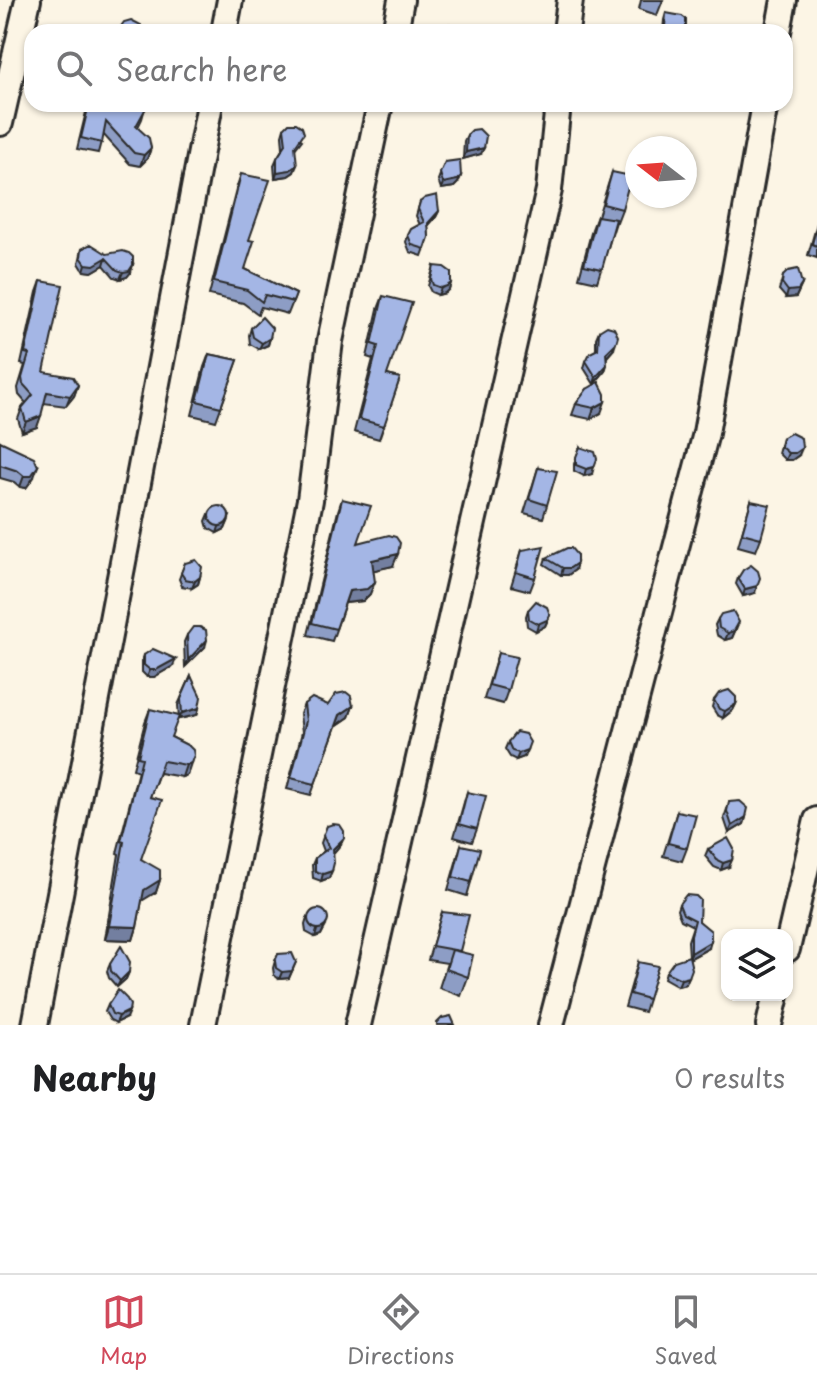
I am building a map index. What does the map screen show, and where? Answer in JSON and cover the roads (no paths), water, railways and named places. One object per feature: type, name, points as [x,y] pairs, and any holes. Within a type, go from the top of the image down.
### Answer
[{"type":"street","points":[[0,123],[28,0]]},
{"type":"street","points":[[226,24],[230,0]]},
{"type":"street","points":[[396,24],[401,0]]},
{"type":"street","points":[[567,24],[570,0]]},
{"type":"street","points":[[780,24],[784,0]]},
{"type":"street","points":[[35,1025],[208,112]]},
{"type":"street","points":[[203,1025],[310,500],[330,341],[378,112]]},
{"type":"street","points":[[358,1025],[549,190],[557,112]]},
{"type":"street","points":[[551,1025],[706,433],[764,112]]},
{"type":"street","points":[[792,929],[817,820]]},
{"type":"street","points":[[769,1025],[775,1001]]}]
